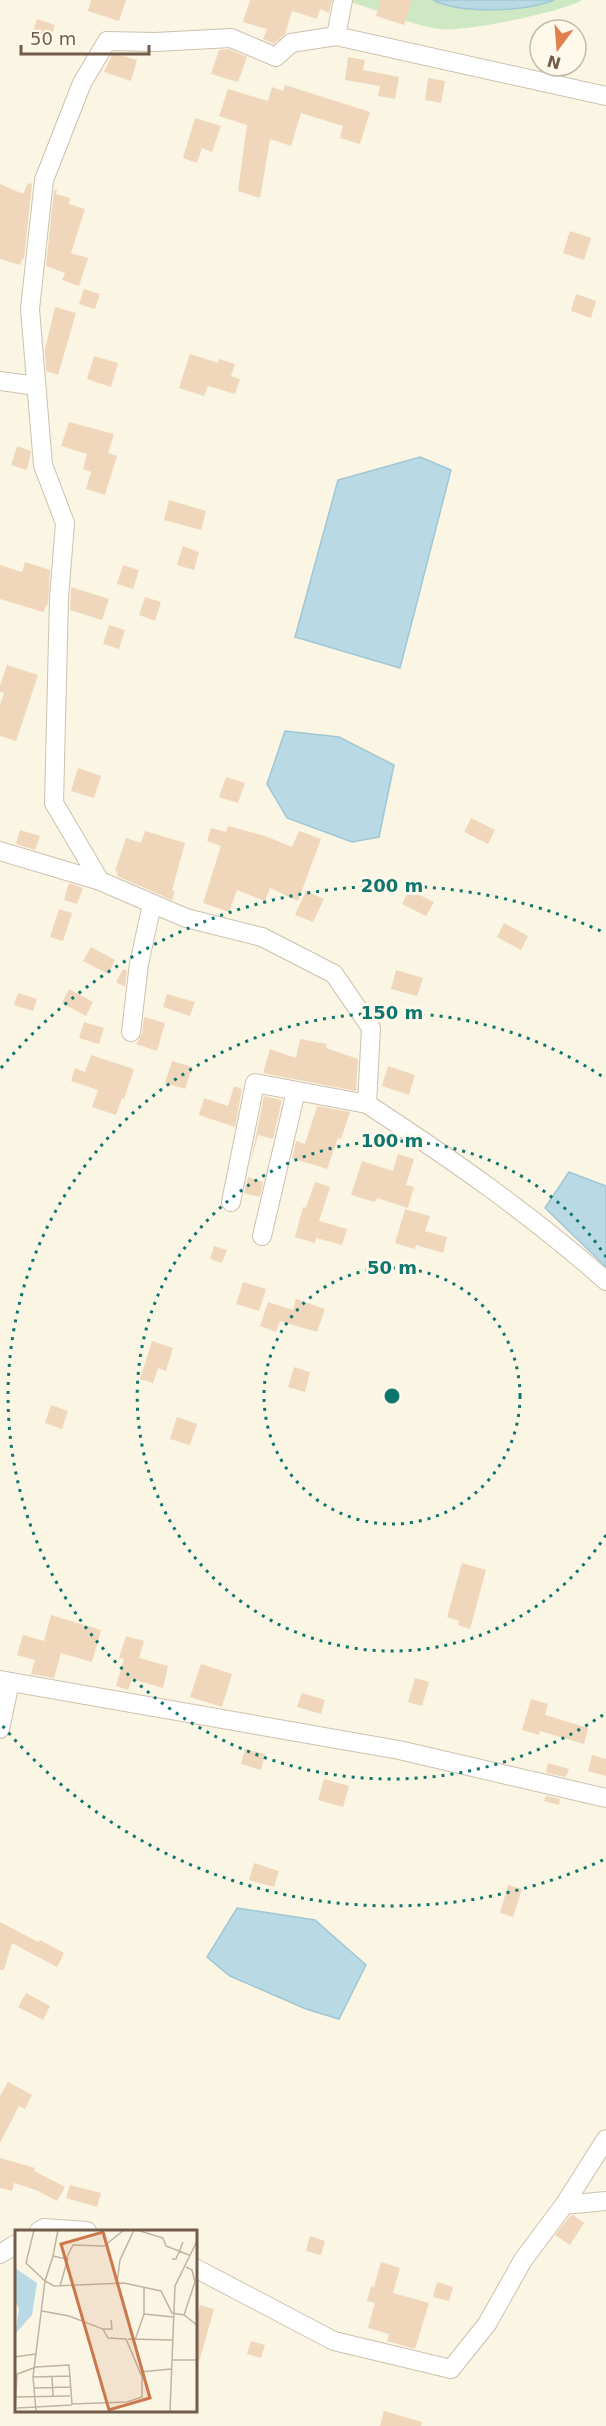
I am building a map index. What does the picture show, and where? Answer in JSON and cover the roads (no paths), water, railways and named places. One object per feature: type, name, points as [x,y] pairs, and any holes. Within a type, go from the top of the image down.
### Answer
[{"type":"street","points":[[336,36],[343,0]]},
{"type":"street","points":[[100,881],[54,803],[58,598],[65,523],[43,465],[30,309],[44,180],[82,83],[107,41],[155,42],[231,38],[276,57],[291,43],[336,36],[606,96]]},
{"type":"street","points":[[0,381],[36,386]]},
{"type":"street","points":[[0,851],[100,881],[186,918],[262,937],[334,974],[371,1028],[367,1104]]},
{"type":"street","points":[[132,1032],[139,964],[152,904]]},
{"type":"street","points":[[231,1202],[255,1083],[367,1104],[458,1163],[606,1281]]},
{"type":"street","points":[[262,1236],[296,1091]]},
{"type":"street","points":[[0,1729],[5,1681],[399,1750],[606,1798]]},
{"type":"street","points":[[196,2269],[334,2341],[451,2369],[487,2324],[523,2260],[564,2205],[606,2139]]},
{"type":"street","points":[[564,2205],[606,2201]]},
{"type":"street","points":[[41,2230],[45,2228],[73,2230]]},
{"type":"street","points":[[0,2254],[15,2245]]},
{"type":"water","points":[[433,0],[554,0],[527,7],[493,10],[460,8]]},
{"type":"water","points":[[420,457],[451,470],[400,668],[295,637],[338,480]]},
{"type":"water","points":[[285,731],[339,737],[394,765],[379,837],[352,842],[287,818],[267,784]]},
{"type":"water","points":[[569,1172],[606,1186],[606,1267],[545,1208]]},
{"type":"water","points":[[237,1908],[315,1920],[366,1965],[339,2019],[306,2009],[230,1976],[207,1957]]}]
